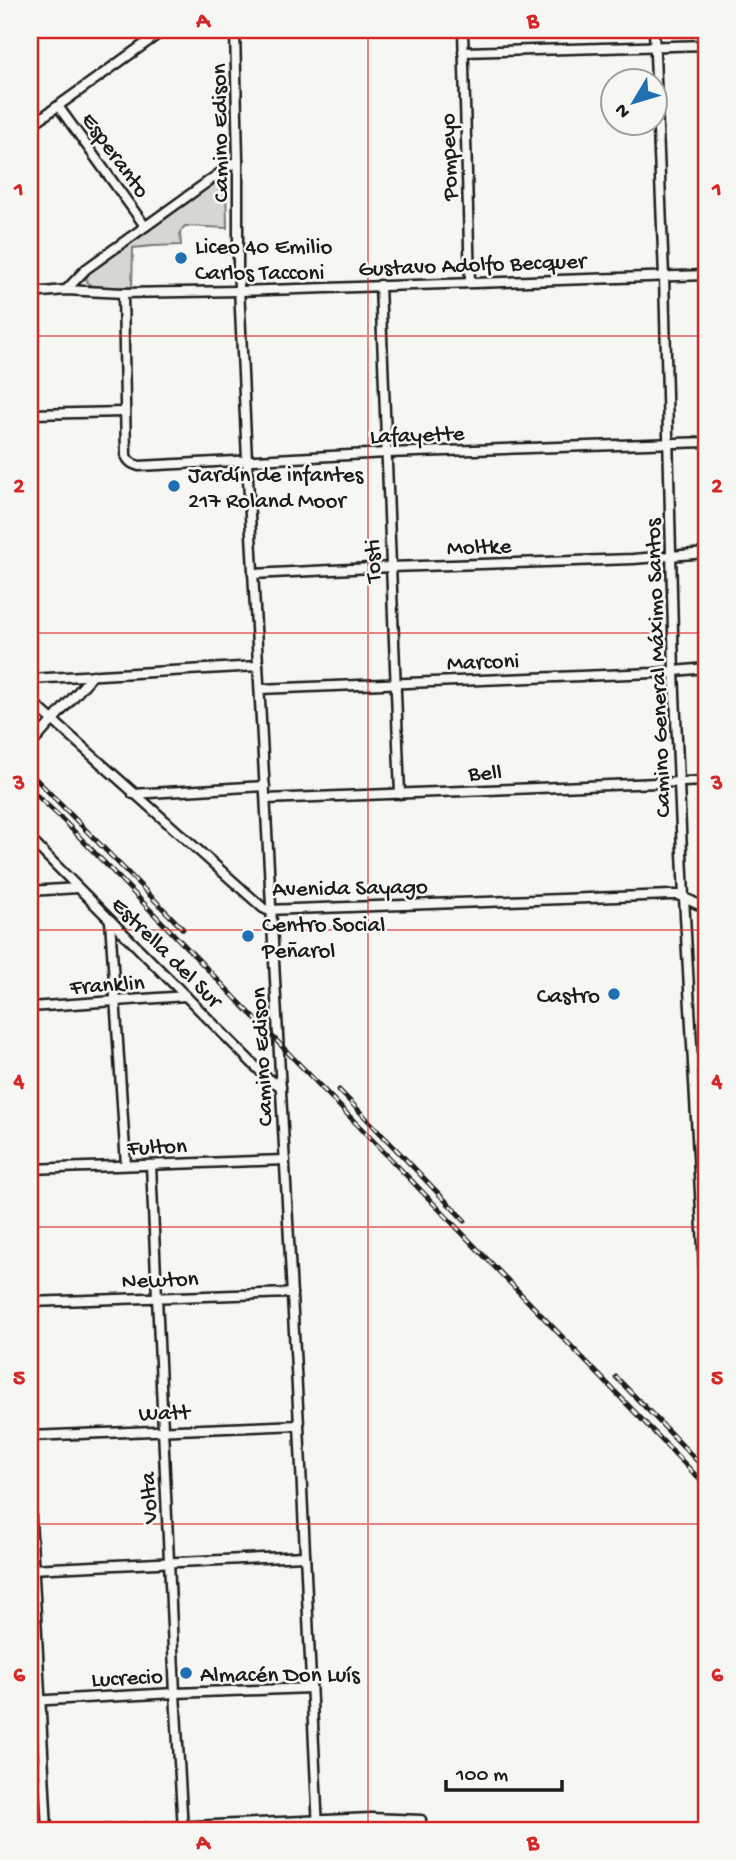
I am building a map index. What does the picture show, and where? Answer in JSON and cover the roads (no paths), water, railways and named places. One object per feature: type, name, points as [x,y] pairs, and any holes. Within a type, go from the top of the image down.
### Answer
[{"type":"street","points":[[30,126],[163,30]]},
{"type":"street","name":"Camino Edison","points":[[235,30],[239,291],[318,1830]]},
{"type":"street","name":"Pompeyo","points":[[463,30],[470,282]]},
{"type":"street","name":"Camino General Máximo Santos","points":[[654,30],[664,276],[674,671],[706,1303]]},
{"type":"street","points":[[463,52],[706,44]]},
{"type":"street","name":"Esperanto","points":[[58,106],[145,226]]},
{"type":"street","points":[[65,290],[86,269],[238,160]]},
{"type":"street","name":"Gustavo Adolfo Becquer","points":[[30,293],[65,290],[123,293],[239,291],[706,275]]},
{"type":"street","name":"Tosti","points":[[380,285],[400,794]]},
{"type":"street","points":[[30,414],[125,412],[123,293]]},
{"type":"street","name":"Lafayette","points":[[125,412],[126,456],[130,463],[139,466],[387,453],[706,442]]},
{"type":"street","name":"Moltke","points":[[253,574],[633,559],[706,553]]},
{"type":"street","points":[[30,679],[258,666]]},
{"type":"street","name":"Marconi","points":[[260,689],[706,668]]},
{"type":"street","points":[[30,746],[93,675]]},
{"type":"street","name":"Avenida Sayago","points":[[30,700],[263,908],[271,910],[658,895],[678,895],[706,908]]},
{"type":"street","name":"Bell","points":[[266,799],[706,781]]},
{"type":"street","points":[[133,794],[265,786]]},
{"type":"street","name":"Estrella del Sur","points":[[30,839],[265,1076],[281,1087]]},
{"type":"street","points":[[30,891],[78,888]]},
{"type":"street","points":[[110,920],[126,1166]]},
{"type":"street","name":"Franklin","points":[[30,1007],[186,996]]},
{"type":"street","name":"Fulton","points":[[30,1169],[285,1160]]},
{"type":"street","name":"Volta","points":[[150,1165],[183,1829]]},
{"type":"street","name":"Newton","points":[[30,1302],[292,1293]]},
{"type":"street","name":"Watt","points":[[30,1436],[299,1425]]},
{"type":"street","points":[[30,1499],[47,1830]]},
{"type":"street","points":[[32,1569],[305,1556]]},
{"type":"street","name":"Lucrecio","points":[[30,1701],[311,1688]]},
{"type":"street","points":[[103,1830],[183,1829],[371,1818],[421,1819]]},
{"type":"railway","points":[[30,773],[183,929]]},
{"type":"railway","points":[[30,789],[706,1486]]},
{"type":"railway","points":[[339,1090],[465,1221]]},
{"type":"railway","points":[[616,1377],[706,1470]]},
{"type":"place","name":"Liceo 40 Emilio Carlos Tacconi","points":[[181,258]]},
{"type":"place","name":"Jardín de infantes 217 Roland Moor","points":[[174,486]]},
{"type":"place","name":"Centro Social Peñarol","points":[[248,936]]},
{"type":"place","name":"Castro","points":[[614,994]]},
{"type":"place","name":"Almacén Don Luís","points":[[186,1673]]}]
